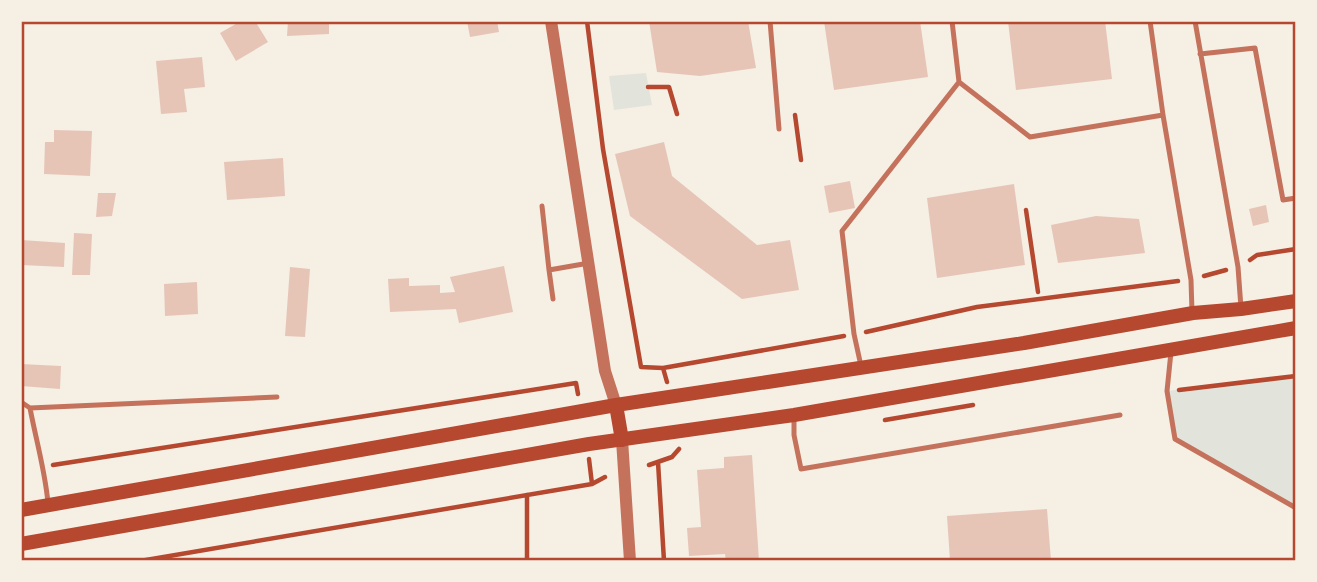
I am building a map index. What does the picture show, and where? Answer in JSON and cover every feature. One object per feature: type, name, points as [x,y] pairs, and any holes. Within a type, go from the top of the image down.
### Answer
[{"type":"main road","points":[[21,510],[616,405],[862,369],[1193,313],[1296,301]]},
{"type":"main road","points":[[21,544],[622,440],[794,415],[1296,328]]},
{"type":"main road","points":[[616,405],[622,440]]},
{"type":"street","points":[[551,21],[605,371],[616,405]]},
{"type":"street","points":[[622,440],[630,561]]},
{"type":"lane","points":[[770,21],[779,129]]},
{"type":"lane","points":[[862,369],[854,334],[842,231],[959,82],[952,21]]},
{"type":"lane","points":[[1150,21],[1191,280],[1193,313]]},
{"type":"lane","points":[[1195,21],[1238,267],[1241,309]]},
{"type":"lane","points":[[1200,54],[1255,48],[1283,200],[1296,198]]},
{"type":"lane","points":[[959,82],[1030,137],[1163,116]]},
{"type":"lane","points":[[542,206],[553,299]]},
{"type":"lane","points":[[549,270],[589,263]]},
{"type":"lane","points":[[1171,349],[1167,391],[1175,439],[1296,508]]},
{"type":"lane","points":[[21,411],[30,408],[277,397]]},
{"type":"lane","points":[[21,402],[30,408],[44,467],[49,506]]},
{"type":"lane","points":[[794,415],[794,435],[802,469],[1120,415]]},
{"type":"path","points":[[587,21],[603,149],[641,367],[663,368],[900,326],[977,307],[1191,280],[1238,267],[1257,255],[1296,249]]},
{"type":"path","points":[[648,87],[669,86],[677,114]]},
{"type":"path","points":[[795,115],[801,160]]},
{"type":"path","points":[[1026,211],[1038,292]]},
{"type":"path","points":[[663,368],[672,397]]},
{"type":"path","points":[[1167,391],[1296,376]]},
{"type":"path","points":[[44,467],[576,383],[579,394]]},
{"type":"path","points":[[880,421],[985,403]]},
{"type":"path","points":[[649,465],[672,457],[679,449],[680,431]]},
{"type":"path","points":[[679,449],[692,447]]},
{"type":"path","points":[[589,458],[592,484]]},
{"type":"path","points":[[658,462],[664,561]]},
{"type":"path","points":[[140,561],[592,484],[605,477]]},
{"type":"path","points":[[527,495],[527,561]]},
{"type":"shaded area","points":[[646,73],[652,105],[614,110],[609,76]]},
{"type":"shaded area","points":[[1296,376],[1296,509],[1175,439],[1167,391]]},
{"type":"building","points":[[241,21],[255,21],[268,42],[236,61],[220,33]]},
{"type":"building","points":[[288,21],[329,21],[329,34],[287,36]]},
{"type":"building","points":[[467,21],[497,21],[499,32],[470,37]]},
{"type":"building","points":[[649,21],[748,21],[756,68],[700,76],[657,72]]},
{"type":"building","points":[[824,21],[920,21],[928,77],[834,90]]},
{"type":"building","points":[[1008,21],[1105,21],[1112,79],[1016,90]]},
{"type":"building","points":[[202,57],[205,87],[184,89],[187,112],[161,114],[156,61]]},
{"type":"building","points":[[54,130],[92,131],[90,176],[44,174],[45,142],[54,142]]},
{"type":"building","points":[[664,142],[672,176],[757,245],[790,240],[799,290],[742,299],[630,216],[615,154]]},
{"type":"building","points":[[283,158],[285,196],[227,200],[224,162]]},
{"type":"building","points":[[850,181],[855,208],[829,213],[824,186]]},
{"type":"building","points":[[1014,184],[1025,265],[937,278],[927,198]]},
{"type":"building","points":[[98,193],[116,193],[112,216],[96,217]]},
{"type":"building","points":[[1266,205],[1269,222],[1253,226],[1249,209]]},
{"type":"building","points":[[1096,216],[1139,219],[1145,253],[1058,263],[1051,225]]},
{"type":"building","points":[[74,233],[92,234],[90,275],[72,275]]},
{"type":"building","points":[[21,240],[65,243],[64,267],[21,265]]},
{"type":"building","points":[[504,266],[513,312],[459,323],[456,309],[390,312],[388,279],[409,278],[409,286],[440,285],[440,293],[455,292],[450,277]]},
{"type":"building","points":[[290,267],[310,269],[305,337],[285,336]]},
{"type":"building","points":[[197,282],[198,314],[165,316],[164,284]]},
{"type":"building","points":[[21,364],[61,366],[60,389],[21,386]]},
{"type":"building","points":[[752,455],[759,561],[726,561],[725,554],[689,556],[687,528],[701,527],[697,470],[724,468],[724,457]]},
{"type":"building","points":[[1047,509],[1051,561],[950,561],[947,516]]}]
